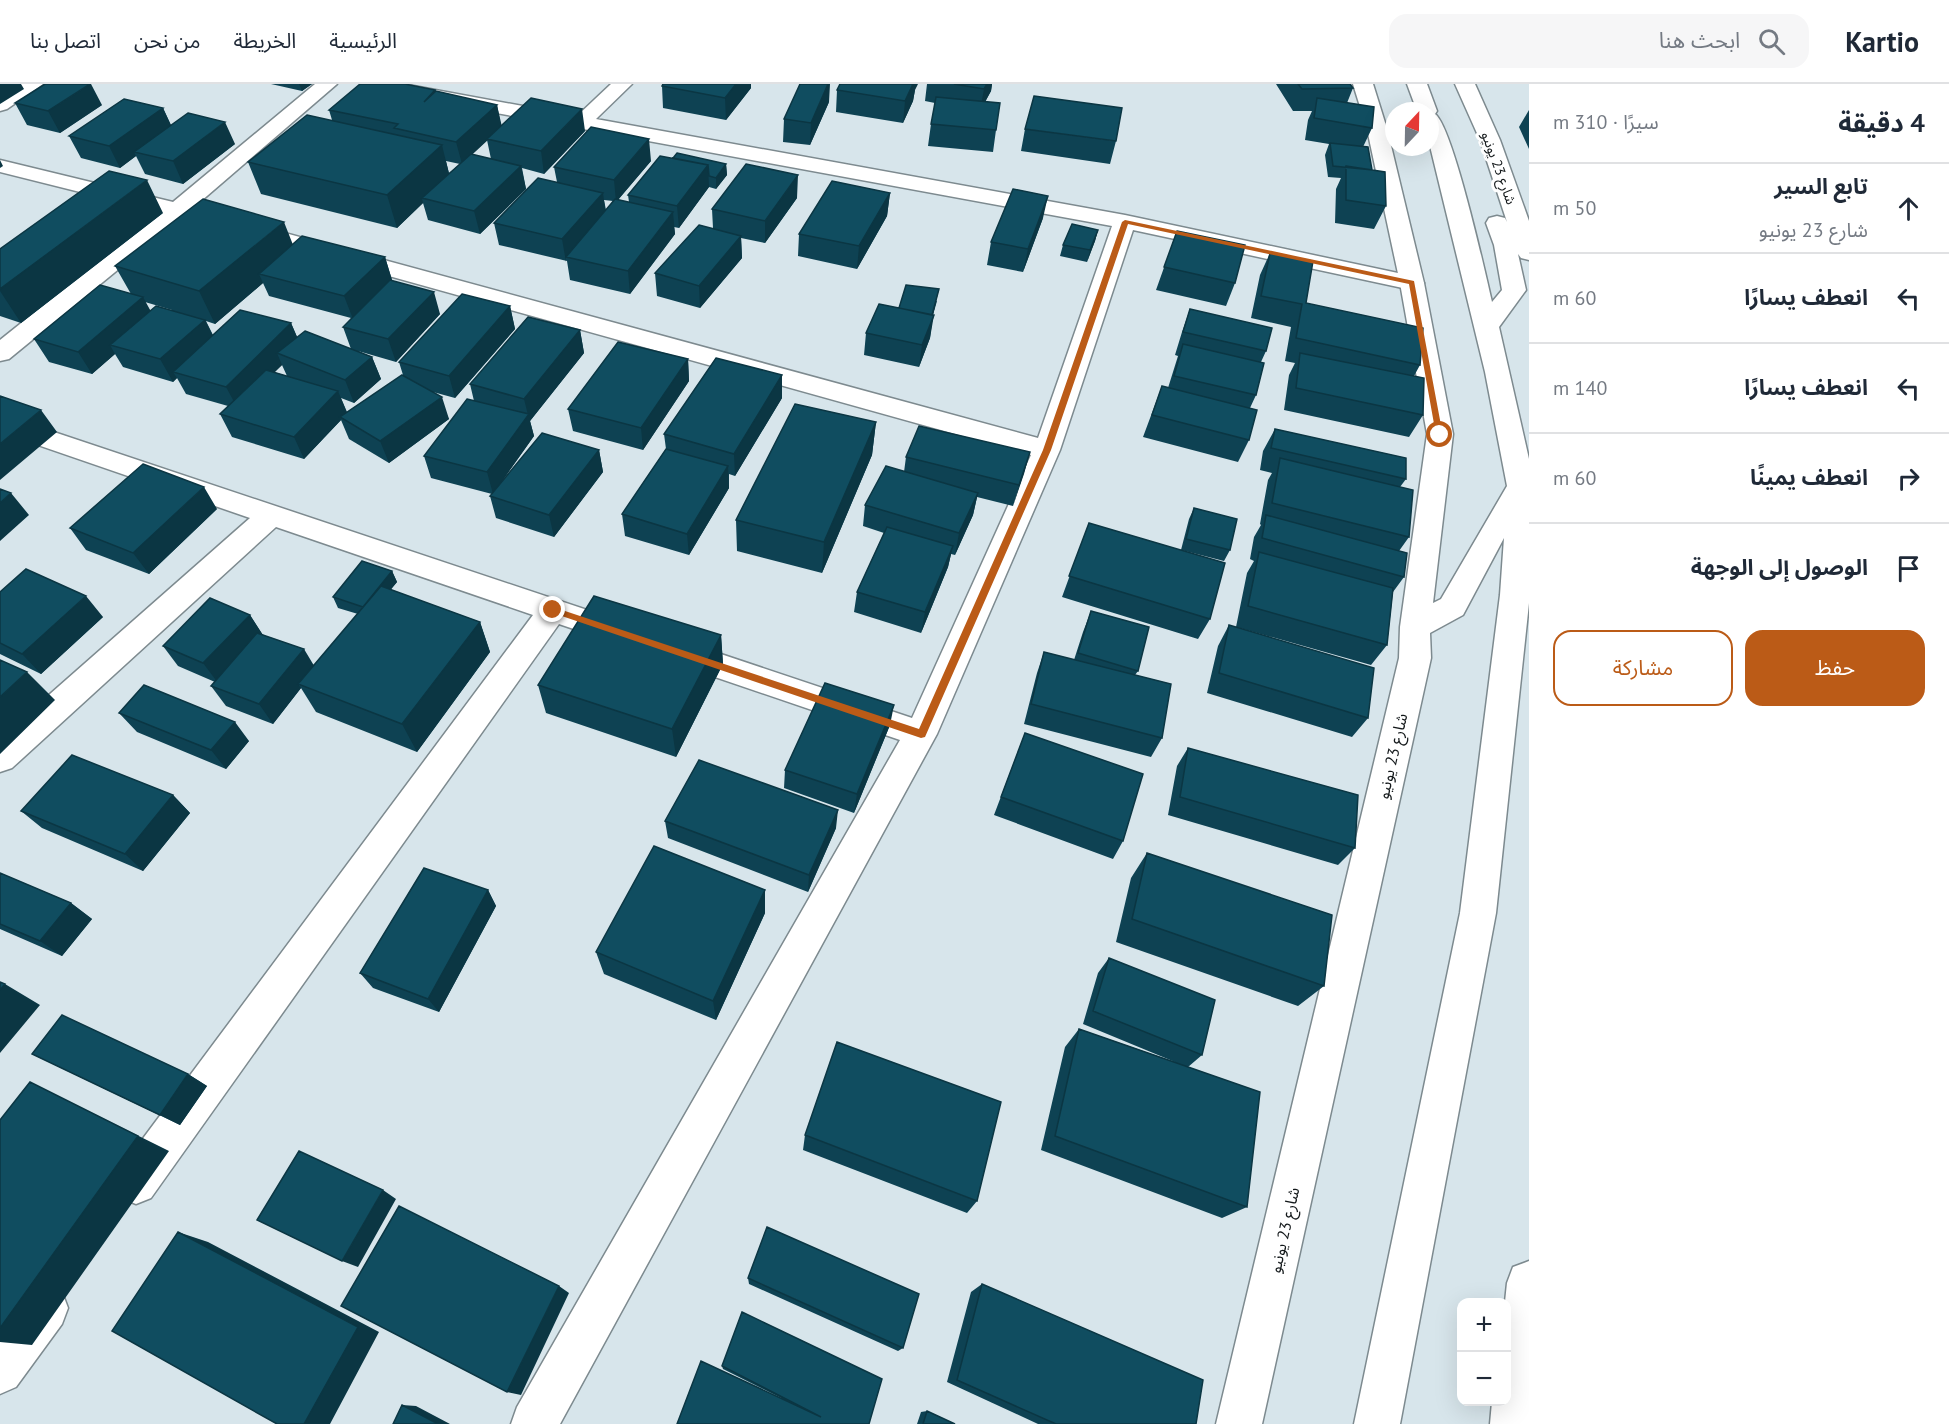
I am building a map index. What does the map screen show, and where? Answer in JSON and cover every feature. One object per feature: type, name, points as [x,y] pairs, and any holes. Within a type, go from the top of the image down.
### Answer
[{"type":"street","points":[[0,105],[33,84]]},
{"type":"street","points":[[0,352],[177,210],[327,84]]},
{"type":"street","points":[[371,84],[1125,222],[1412,283]]},
{"type":"street","points":[[583,121],[621,84]]},
{"type":"street","name":"شارع 23 يونيو","points":[[1239,1424],[1415,658],[1414,627],[1440,435],[1412,283],[1377,129],[1363,84]]},
{"type":"street","points":[[1418,84],[1424,102]]},
{"type":"street","name":"شارع 23 يونيو","points":[[1465,84],[1501,171],[1529,253]]},
{"type":"street","points":[[1377,1424],[1478,914],[1515,595],[1521,486],[1486,327],[1439,143]]},
{"type":"street","points":[[0,166],[177,210],[1047,450]]},
{"type":"street","points":[[1486,327],[1514,290],[1505,245],[1491,205],[1490,185],[1501,171]]},
{"type":"street","points":[[534,1424],[921,734],[1047,450],[1125,222]]},
{"type":"street","points":[[0,423],[921,734]]},
{"type":"street","points":[[1414,627],[1452,607],[1521,486]]},
{"type":"street","points":[[0,758],[271,515]]},
{"type":"street","points":[[119,1207],[553,610]]},
{"type":"street","points":[[1513,1424],[1529,1282]]},
{"type":"street","points":[[0,1371],[63,1284]]},
{"type":"building","points":[[45,84],[90,84],[48,111],[15,103]]},
{"type":"building","points":[[360,84],[405,84],[435,90],[424,102],[436,91],[497,105],[456,142],[394,128],[398,124],[329,110]]},
{"type":"building","points":[[663,84],[736,84],[725,98],[662,86]]},
{"type":"building","points":[[800,84],[828,84],[811,123],[784,119]]},
{"type":"building","points":[[840,84],[913,84],[905,101],[837,90]]},
{"type":"building","points":[[954,84],[987,84],[984,89]]},
{"type":"building","points":[[1298,84],[1350,84],[1353,88],[1302,89]]},
{"type":"building","points":[[1034,96],[1122,108],[1116,141],[1025,129]]},
{"type":"building","points":[[936,97],[1000,103],[996,130],[931,124]]},
{"type":"building","points":[[531,98],[582,109],[541,151],[487,139]]},
{"type":"building","points":[[1317,98],[1374,107],[1372,128],[1314,118]]},
{"type":"building","points":[[124,99],[163,108],[109,146],[69,136]]},
{"type":"building","points":[[188,113],[225,122],[173,161],[134,152]]},
{"type":"building","points":[[307,115],[442,145],[387,195],[248,162]]},
{"type":"building","points":[[591,127],[649,139],[614,180],[554,167]]},
{"type":"building","points":[[1330,143],[1368,147],[1372,170],[1333,166]]},
{"type":"building","points":[[677,153],[726,164],[716,178],[709,176],[708,165],[673,158]]},
{"type":"building","points":[[471,154],[521,166],[474,211],[422,198]]},
{"type":"building","points":[[660,156],[708,165],[677,206],[628,195]]},
{"type":"building","points":[[746,164],[798,175],[765,221],[712,209]]},
{"type":"building","points":[[1346,166],[1385,172],[1386,206],[1346,200]]},
{"type":"building","points":[[109,171],[147,180],[0,289],[0,249]]},
{"type":"building","points":[[538,178],[603,193],[562,239],[494,223]]},
{"type":"building","points":[[832,181],[890,193],[859,246],[799,234]]},
{"type":"building","points":[[1013,189],[1048,196],[1028,249],[991,242]]},
{"type":"building","points":[[203,199],[284,222],[199,291],[115,266]]},
{"type":"building","points":[[615,199],[673,212],[628,271],[566,257]]},
{"type":"building","points":[[1072,224],[1098,230],[1090,250],[1063,245]]},
{"type":"building","points":[[699,225],[741,236],[699,286],[655,273]]},
{"type":"building","points":[[1177,231],[1245,245],[1235,283],[1164,267]]},
{"type":"building","points":[[302,236],[385,257],[344,296],[259,274]]},
{"type":"building","points":[[1270,253],[1313,261],[1306,303],[1423,328],[1420,365],[1296,338],[1302,304],[1261,296]]},
{"type":"building","points":[[390,280],[434,292],[388,339],[343,327]]},
{"type":"building","points":[[100,285],[143,297],[78,352],[34,339]]},
{"type":"building","points":[[906,285],[939,289],[932,315],[899,308]]},
{"type":"building","points":[[462,294],[510,306],[449,376],[399,362]]},
{"type":"building","points":[[879,304],[934,315],[922,345],[866,333]]},
{"type":"building","points":[[156,306],[205,320],[160,359],[110,345]]},
{"type":"building","points":[[1190,309],[1272,328],[1266,351],[1183,332]]},
{"type":"building","points":[[240,310],[291,323],[226,387],[173,372]]},
{"type":"building","points":[[528,317],[580,330],[524,399],[470,384]]},
{"type":"building","points":[[305,331],[372,357],[345,380],[277,353]]},
{"type":"building","points":[[618,342],[688,359],[641,428],[568,409]]},
{"type":"building","points":[[1183,344],[1264,363],[1256,395],[1174,376]]},
{"type":"building","points":[[1300,353],[1424,378],[1423,415],[1296,388]]},
{"type":"building","points":[[716,358],[782,375],[734,454],[664,434]]},
{"type":"building","points":[[266,370],[338,391],[294,437],[220,414]]},
{"type":"building","points":[[402,375],[442,397],[380,441],[340,417]]},
{"type":"building","points":[[1162,386],[1257,410],[1249,440],[1152,415]]},
{"type":"building","points":[[0,396],[41,410],[0,444]]},
{"type":"building","points":[[467,399],[529,414],[487,472],[424,456]]},
{"type":"building","points":[[795,404],[876,422],[824,542],[736,520]]},
{"type":"building","points":[[919,426],[1030,452],[1019,485],[906,457]]},
{"type":"building","points":[[1275,429],[1406,458],[1406,479],[1271,448]]},
{"type":"building","points":[[542,433],[599,450],[549,515],[490,496]]},
{"type":"building","points":[[666,449],[728,466],[687,534],[622,514]]},
{"type":"building","points":[[1280,458],[1413,490],[1409,537],[1272,503]]},
{"type":"building","points":[[143,464],[204,487],[133,553],[70,528]]},
{"type":"building","points":[[886,466],[978,493],[959,533],[865,505]]},
{"type":"building","points":[[0,489],[11,493],[0,503]]},
{"type":"building","points":[[1194,508],[1237,519],[1230,550],[1186,539]]},
{"type":"building","points":[[1266,515],[1407,553],[1404,577],[1262,538]]},
{"type":"building","points":[[1089,523],[1225,563],[1210,619],[1069,576]]},
{"type":"building","points":[[887,527],[953,546],[925,612],[857,592]]},
{"type":"building","points":[[1259,552],[1393,588],[1387,645],[1248,606]]},
{"type":"building","points":[[362,561],[392,571],[363,607],[333,597]]},
{"type":"building","points":[[26,569],[86,596],[22,654],[0,643],[0,592]]},
{"type":"building","points":[[381,586],[480,622],[402,724],[298,684]]},
{"type":"building","points":[[594,596],[721,635],[672,729],[538,685]]},
{"type":"building","points":[[210,598],[250,615],[203,663],[163,646]]},
{"type":"building","points":[[1091,611],[1149,627],[1138,671],[1078,653]]},
{"type":"building","points":[[1229,625],[1374,668],[1368,718],[1219,673]]},
{"type":"building","points":[[257,633],[304,649],[259,704],[211,686]]},
{"type":"building","points":[[1044,652],[1171,684],[1162,738],[1031,704]]},
{"type":"building","points":[[0,660],[27,672],[0,697]]},
{"type":"building","points":[[825,683],[894,705],[857,794],[785,770]]},
{"type":"building","points":[[144,685],[235,722],[211,750],[119,713]]},
{"type":"building","points":[[1025,733],[1143,774],[1123,841],[1001,797]]},
{"type":"building","points":[[1188,748],[1358,795],[1355,848],[1180,797]]},
{"type":"building","points":[[72,755],[173,795],[125,854],[21,811]]},
{"type":"building","points":[[699,760],[838,810],[809,875],[665,821]]},
{"type":"building","points":[[654,846],[765,890],[713,1001],[596,952]]},
{"type":"building","points":[[1147,853],[1332,915],[1324,986],[1132,919]]},
{"type":"building","points":[[424,868],[488,890],[428,999],[360,973]]},
{"type":"building","points":[[0,873],[71,903],[40,941],[0,924]]},
{"type":"building","points":[[1109,958],[1215,1000],[1202,1055],[1093,1011]]},
{"type":"building","points":[[62,1015],[188,1074],[160,1115],[32,1054]]},
{"type":"building","points":[[1079,1029],[1260,1092],[1247,1207],[1055,1136]]},
{"type":"building","points":[[837,1042],[1001,1102],[977,1201],[805,1135]]},
{"type":"building","points":[[30,1082],[138,1136],[0,1328],[0,1120]]},
{"type":"building","points":[[299,1151],[383,1190],[342,1261],[257,1220]]},
{"type":"building","points":[[399,1206],[559,1286],[507,1392],[341,1306]]},
{"type":"building","points":[[767,1227],[919,1294],[903,1348],[748,1278]]},
{"type":"building","points":[[178,1232],[358,1327],[304,1424],[277,1424],[112,1331]]},
{"type":"building","points":[[982,1284],[1203,1380],[1196,1424],[1056,1424],[957,1380]]},
{"type":"building","points":[[742,1312],[882,1379],[869,1424],[677,1424],[701,1361],[821,1417],[722,1366]]},
{"type":"building","points":[[402,1405],[438,1424],[393,1424]]},
{"type":"building","points":[[927,1411],[955,1424],[923,1424]]},
{"type":"route","points":[[553,610],[921,734],[1047,450],[1125,222],[1412,283],[1440,435]]}]
